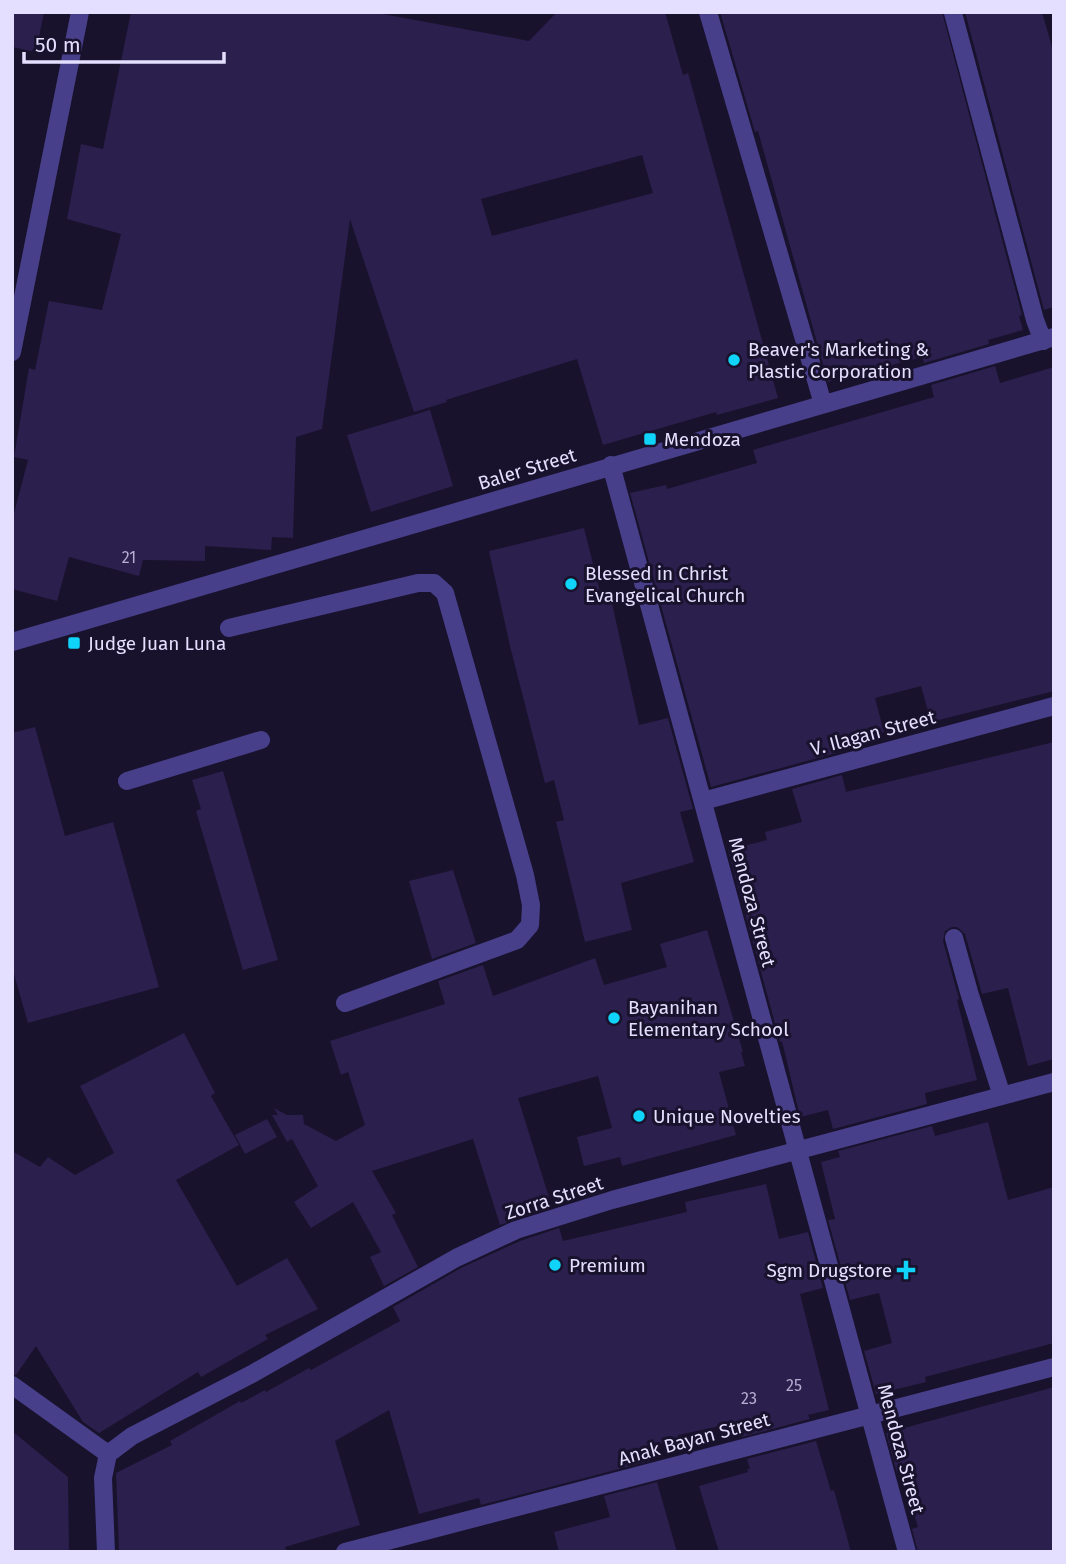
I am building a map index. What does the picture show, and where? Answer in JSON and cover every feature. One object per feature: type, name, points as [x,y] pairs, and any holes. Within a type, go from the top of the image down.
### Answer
[{"type":"street","points":[[12,352],[16,312],[80,12]]},
{"type":"street","points":[[708,12],[822,404]]},
{"type":"street","points":[[953,13],[1035,320],[1048,339]]},
{"type":"street","name":"Baler Street","points":[[12,642],[217,592],[611,465],[1048,339]]},
{"type":"street","name":"Mendoza Street","points":[[611,465],[907,1552]]},
{"type":"street","points":[[229,628],[418,583],[434,583],[446,593],[525,875],[531,905],[530,925],[517,940],[345,1003]]},
{"type":"street","name":"V. Ilagan Street","points":[[703,801],[1054,706]]},
{"type":"street","points":[[127,781],[261,740]]},
{"type":"street","points":[[954,938],[1002,1096]]},
{"type":"street","name":"Zorra Street","points":[[108,1454],[132,1436],[252,1374],[456,1258],[516,1230],[612,1200],[1054,1082]]},
{"type":"street","name":"Anak Bayan Street","points":[[345,1552],[1054,1367]]},
{"type":"street","points":[[12,1385],[108,1454],[103,1478],[106,1552]]},
{"type":"building","points":[[12,12],[44,12],[36,52],[12,47]]},
{"type":"building","points":[[131,12],[372,12],[529,41],[557,12],[665,12],[683,75],[688,73],[778,398],[717,415],[716,412],[603,445],[577,359],[414,412],[350,219],[322,429],[296,437],[293,538],[272,537],[271,550],[205,546],[205,561],[143,560],[139,576],[69,557],[57,601],[12,589],[12,521],[28,460],[14,457],[29,368],[35,370],[49,301],[102,310],[121,234],[67,219],[81,144],[103,149]],"holes":[[[642,155],[653,193],[492,236],[481,199]]]},
{"type":"building","points":[[720,12],[942,12],[1022,315],[1019,316],[1023,330],[988,340],[989,344],[924,363],[922,357],[828,382],[758,131],[755,132]]},
{"type":"building","points":[[965,12],[1042,12],[1054,54],[1054,307],[1044,310]]},
{"type":"building","points":[[995,366],[1000,383],[1054,367],[1054,691],[931,722],[921,686],[875,698],[884,732],[834,745],[836,753],[711,787],[630,493],[666,485],[667,489],[757,463],[753,450],[934,397],[931,385]]},
{"type":"building","points":[[430,410],[453,486],[371,512],[347,435]]},
{"type":"building","points":[[584,528],[600,592],[609,590],[639,725],[668,718],[693,809],[680,812],[694,862],[621,883],[632,930],[585,942],[556,822],[564,820],[554,780],[545,783],[489,551]]},
{"type":"building","points":[[35,727],[65,836],[113,822],[159,987],[28,1023],[12,967],[12,733]]},
{"type":"building","points":[[1054,742],[1054,1059],[1028,1066],[1008,988],[982,994],[965,934],[957,927],[952,927],[945,931],[943,941],[977,1080],[925,1093],[927,1104],[833,1129],[828,1110],[800,1117],[782,1041],[780,1042],[728,850],[767,840],[765,832],[802,822],[792,789],[842,775],[846,792]]},
{"type":"building","points":[[223,771],[278,960],[243,970],[196,811],[201,809],[192,780]]},
{"type":"building","points":[[453,870],[476,943],[432,959],[409,881]]},
{"type":"building","points":[[707,930],[745,1066],[719,1072],[736,1135],[622,1166],[620,1157],[584,1166],[577,1137],[612,1128],[598,1076],[518,1098],[552,1207],[500,1225],[473,1139],[372,1171],[396,1213],[392,1215],[418,1267],[384,1286],[370,1257],[381,1252],[353,1202],[311,1228],[294,1202],[318,1186],[292,1139],[287,1142],[272,1115],[278,1115],[274,1108],[287,1115],[303,1115],[304,1124],[336,1141],[365,1125],[348,1072],[341,1075],[330,1041],[445,1004],[438,981],[483,965],[493,996],[595,958],[604,985],[667,967],[660,944]]},
{"type":"building","points":[[184,1033],[215,1093],[211,1096],[239,1145],[176,1180],[237,1286],[287,1258],[318,1309],[265,1335],[268,1339],[201,1377],[198,1372],[99,1433],[83,1422],[36,1346],[16,1375],[12,1374],[12,1151],[40,1167],[48,1157],[75,1175],[114,1153],[80,1086]]},
{"type":"building","points":[[267,1119],[277,1137],[245,1154],[235,1135]]},
{"type":"building","points":[[988,1122],[1008,1200],[1054,1187],[1054,1343],[925,1377],[926,1382],[876,1394],[864,1351],[892,1343],[879,1293],[850,1300],[828,1220],[835,1219],[821,1162],[840,1157],[838,1151],[932,1126],[935,1136]]},
{"type":"building","points":[[766,1184],[779,1239],[808,1232],[823,1288],[800,1294],[829,1410],[808,1415],[810,1419],[742,1437],[739,1422],[678,1435],[679,1439],[646,1447],[650,1461],[481,1505],[479,1498],[419,1514],[389,1410],[335,1441],[360,1525],[285,1547],[287,1552],[119,1552],[116,1473],[172,1445],[170,1441],[240,1401],[241,1403],[265,1390],[266,1392],[309,1368],[311,1370],[400,1321],[393,1307],[461,1268],[520,1241],[559,1228],[563,1241],[687,1212],[685,1202]]},
{"type":"building","points":[[1054,1387],[1054,1552],[918,1552],[912,1529],[918,1527],[901,1472],[897,1473],[886,1433]]},
{"type":"building","points":[[12,1431],[68,1477],[69,1552],[12,1552]]},
{"type":"building","points":[[816,1441],[831,1491],[834,1490],[851,1552],[719,1552],[699,1486],[748,1472],[747,1469],[750,1469],[747,1459]]},
{"type":"building","points":[[657,1482],[677,1552],[559,1552],[554,1532],[610,1517],[604,1496]]},
{"type":"place","name":"Beaver's Marketing & Plastic Corporation","points":[[734,360]]},
{"type":"place","name":"Mendoza","points":[[650,439]]},
{"type":"place","name":"Blessed in Christ Evangelical Church","points":[[571,584]]},
{"type":"place","name":"Judge Juan Luna","points":[[74,643]]},
{"type":"place","name":"Bayanihan Elementary School","points":[[614,1018]]},
{"type":"place","name":"Unique Novelties","points":[[639,1116]]},
{"type":"place","name":"Premium","points":[[555,1265]]},
{"type":"place","name":"Sgm Drugstore","points":[[906,1270]]}]
